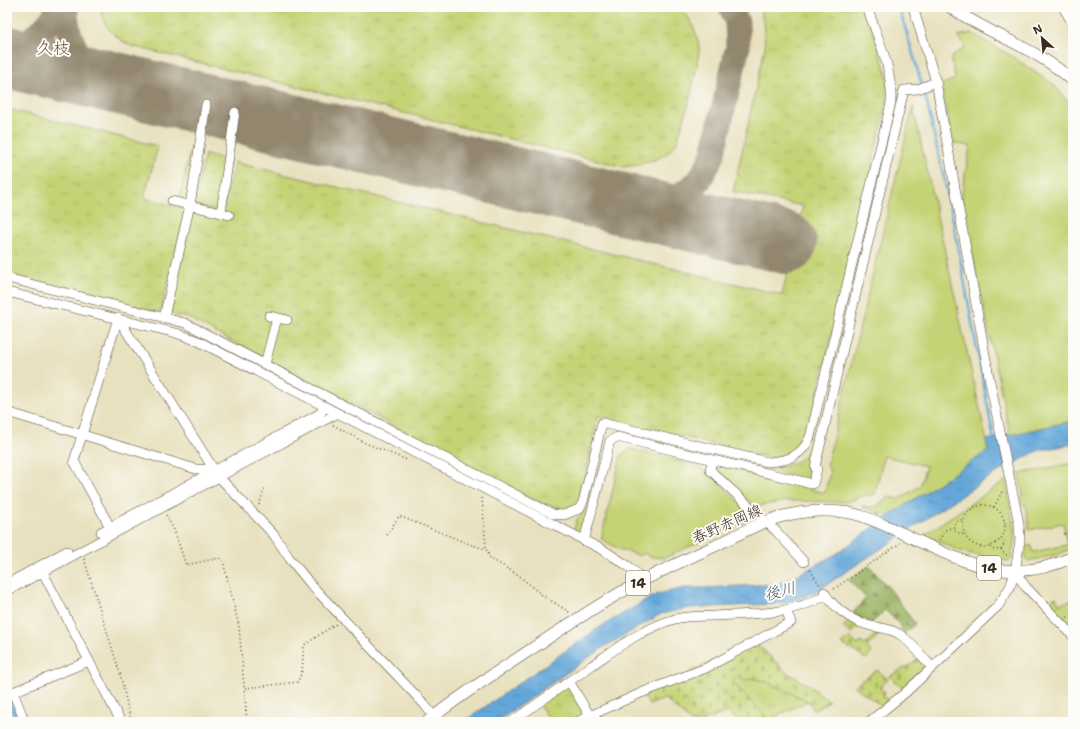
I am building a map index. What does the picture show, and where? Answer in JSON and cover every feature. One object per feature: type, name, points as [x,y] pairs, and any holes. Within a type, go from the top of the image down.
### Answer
[{"type":"main road","points":[[950,7],[970,20],[1047,60],[1073,81]]},
{"type":"main road","name":"春野赤岡線","points":[[433,720],[479,684],[578,619],[644,580],[766,522],[786,515],[821,511],[851,513],[874,520],[907,539],[971,564],[1015,572],[1053,564],[1073,557]]},
{"type":"street","points":[[7,278],[186,323],[553,514],[564,515],[579,509],[602,423],[768,462],[784,460],[795,456],[804,447],[810,437],[891,103],[891,84],[887,64],[867,7]]},
{"type":"street","points":[[869,722],[905,693],[998,606],[1010,587],[1015,572],[1020,540],[1019,524],[1012,486],[933,84],[913,7]]},
{"type":"street","points":[[1063,7],[1073,24]]},
{"type":"street","points":[[584,541],[610,441],[617,437],[813,484],[817,469],[815,467],[904,90],[918,89],[933,84]]},
{"type":"street","points":[[164,317],[190,206],[206,105]]},
{"type":"street","points":[[172,201],[225,214],[235,112]]},
{"type":"street","points":[[7,292],[118,318],[176,333],[198,341],[482,493],[604,551],[628,566],[644,580]]},
{"type":"street","points":[[265,364],[273,317],[287,320]]},
{"type":"street","points":[[110,527],[74,461],[118,318]]},
{"type":"street","points":[[118,318],[217,473],[274,535],[290,559],[313,587],[344,619],[433,720]]},
{"type":"street","points":[[7,584],[81,550],[162,506],[318,414],[325,408]]},
{"type":"street","points":[[7,412],[196,469],[217,473]]},
{"type":"street","points":[[7,591],[110,527],[336,414]]},
{"type":"street","points":[[712,461],[710,470],[766,522],[804,562]]},
{"type":"street","points":[[41,569],[121,722]]},
{"type":"street","points":[[1015,572],[1026,587],[1073,636]]},
{"type":"street","points":[[511,722],[635,636],[658,625],[676,619],[698,616],[765,614],[786,611],[800,607],[825,593],[846,615],[866,624],[893,631],[901,635],[932,667]]},
{"type":"street","points":[[576,722],[706,668],[791,622],[786,611]]},
{"type":"street","points":[[25,722],[13,692],[89,661]]},
{"type":"street","points":[[569,681],[590,716],[601,722]]},
{"type":"path","points":[[323,420],[365,443],[390,452],[410,462]]},
{"type":"path","points":[[256,517],[260,498],[265,486]]},
{"type":"path","points":[[994,507],[1004,489],[1012,486]]},
{"type":"path","points":[[482,493],[481,499],[486,549],[493,561],[518,575],[542,595],[559,604],[578,619]]},
{"type":"path","points":[[481,499],[482,493]]},
{"type":"path","points":[[963,534],[964,519],[968,511],[978,506],[988,505],[994,507],[998,510],[1004,520],[1005,531],[1002,538],[990,547]]},
{"type":"path","points":[[162,506],[174,530],[186,566],[219,558],[223,561],[239,626],[247,722]]},
{"type":"path","points":[[387,535],[399,516],[472,545],[486,549]]},
{"type":"path","points":[[937,544],[945,530],[954,526],[955,522],[964,519]]},
{"type":"path","points":[[954,526],[956,532],[963,534],[973,545],[978,547],[990,547],[994,550],[1001,549],[1004,546],[1004,541],[1002,538]]},
{"type":"path","points":[[1064,534],[1073,530]]},
{"type":"path","points":[[804,562],[825,593],[907,539]]},
{"type":"path","points":[[1001,549],[1005,555],[1012,556]]},
{"type":"path","points":[[81,550],[120,673],[131,722]]},
{"type":"path","points":[[245,688],[298,682],[302,671],[304,645],[344,619]]},
{"type":"path","points":[[7,706],[14,722]]},
{"type":"green space","points":[[100,7],[680,7],[690,20],[699,48],[685,116],[681,131],[673,148],[657,159],[625,167],[131,46],[119,39],[110,31],[101,14]]},
{"type":"green space","points":[[759,7],[865,7],[887,75],[887,103],[807,438],[793,453],[773,459],[598,416],[580,502],[571,513],[555,511],[188,318],[175,315],[171,312],[170,310],[193,209],[223,210],[234,162],[782,295],[803,206],[733,192],[765,47],[763,21]]},
{"type":"green space","points":[[971,33],[1010,55],[1054,85],[1073,108],[1073,421],[1010,435],[961,199],[970,146],[953,143],[941,85],[955,79],[951,58],[965,47],[958,36]]},
{"type":"green space","points":[[913,107],[989,451],[889,516],[862,506],[875,507],[889,497],[899,499],[920,486],[926,466],[884,456],[875,494],[863,496],[848,502],[789,501],[757,506],[746,499],[715,471],[718,465],[825,493],[830,472],[827,464]]},
{"type":"green space","points":[[7,109],[158,146],[144,198],[186,209],[161,311],[158,312],[7,277]]},
{"type":"green space","points":[[190,151],[199,153],[189,200],[179,201]]},
{"type":"green space","points":[[205,154],[230,161],[219,207],[214,210],[196,206],[194,201]]},
{"type":"green space","points":[[819,437],[809,480],[761,469],[780,467],[795,462],[808,453]]},
{"type":"green space","points":[[631,449],[695,465],[708,472],[751,514],[750,519],[664,558],[651,557],[643,553],[641,556],[619,549],[601,539],[621,455]]},
{"type":"green space","points":[[1073,463],[1073,548],[1056,555],[1028,561],[1025,559],[1026,547],[1031,545],[1033,552],[1067,545],[1063,523],[1029,530],[1025,504],[1022,504],[1021,496],[1023,495],[1019,474]]},
{"type":"green space","points":[[1006,480],[1015,536],[1011,560],[1007,561],[962,552],[924,535]]},
{"type":"green space","points":[[590,505],[583,533],[578,535],[573,532],[577,519]]},
{"type":"green space","points":[[869,566],[890,589],[915,624],[904,634],[899,624],[885,610],[872,623],[852,614],[866,598],[849,580]]},
{"type":"green space","points":[[1056,597],[1059,604],[1073,600],[1073,630],[1047,605],[1047,601]]},
{"type":"green space","points":[[851,620],[861,625],[851,634],[843,627]]},
{"type":"green space","points":[[879,631],[882,631],[867,647],[872,653],[866,659],[842,644],[850,637],[858,645],[861,642],[865,645]]},
{"type":"green space","points":[[755,642],[786,672],[810,686],[829,701],[814,711],[808,701],[765,681],[751,678],[744,681],[738,676],[732,682],[768,720],[764,722],[740,722],[727,712],[702,722],[691,722],[665,699],[649,705],[643,694]]},
{"type":"green space","points":[[920,657],[926,663],[925,667],[902,688],[890,676],[912,664]]},
{"type":"green space","points":[[877,670],[888,679],[880,688],[885,692],[883,696],[888,700],[881,706],[854,686]]},
{"type":"green space","points":[[738,676],[765,681],[808,701],[772,718],[775,722],[764,722],[768,720],[732,681]]},
{"type":"green space","points":[[569,681],[590,716],[576,722],[551,722],[538,703]]},
{"type":"water","name":"後川","points":[[1073,421],[1073,444],[1037,451],[994,474],[814,593],[792,601],[775,604],[689,608],[661,614],[604,647],[496,722],[463,722],[600,627],[657,594],[685,588],[777,584],[836,554],[889,516],[988,451],[986,440]]},
{"type":"water","points":[[7,691],[20,722],[16,722],[7,702]]},
{"type":"waterway","points":[[899,7],[922,85]]},
{"type":"waterway","points":[[924,90],[951,210],[994,440]]},
{"type":"taxiway","points":[[7,50],[24,43],[38,34],[50,22],[60,7]]},
{"type":"taxiway","points":[[66,7],[66,17],[70,36],[79,55],[99,78],[113,83]]},
{"type":"taxiway","points":[[624,205],[636,209],[673,200],[699,181],[712,157],[738,46],[737,22],[731,7]]},
{"type":"runway","points":[[7,57],[786,243]]},
{"type":"district","name":"久枝","points":[[53,48]]}]
